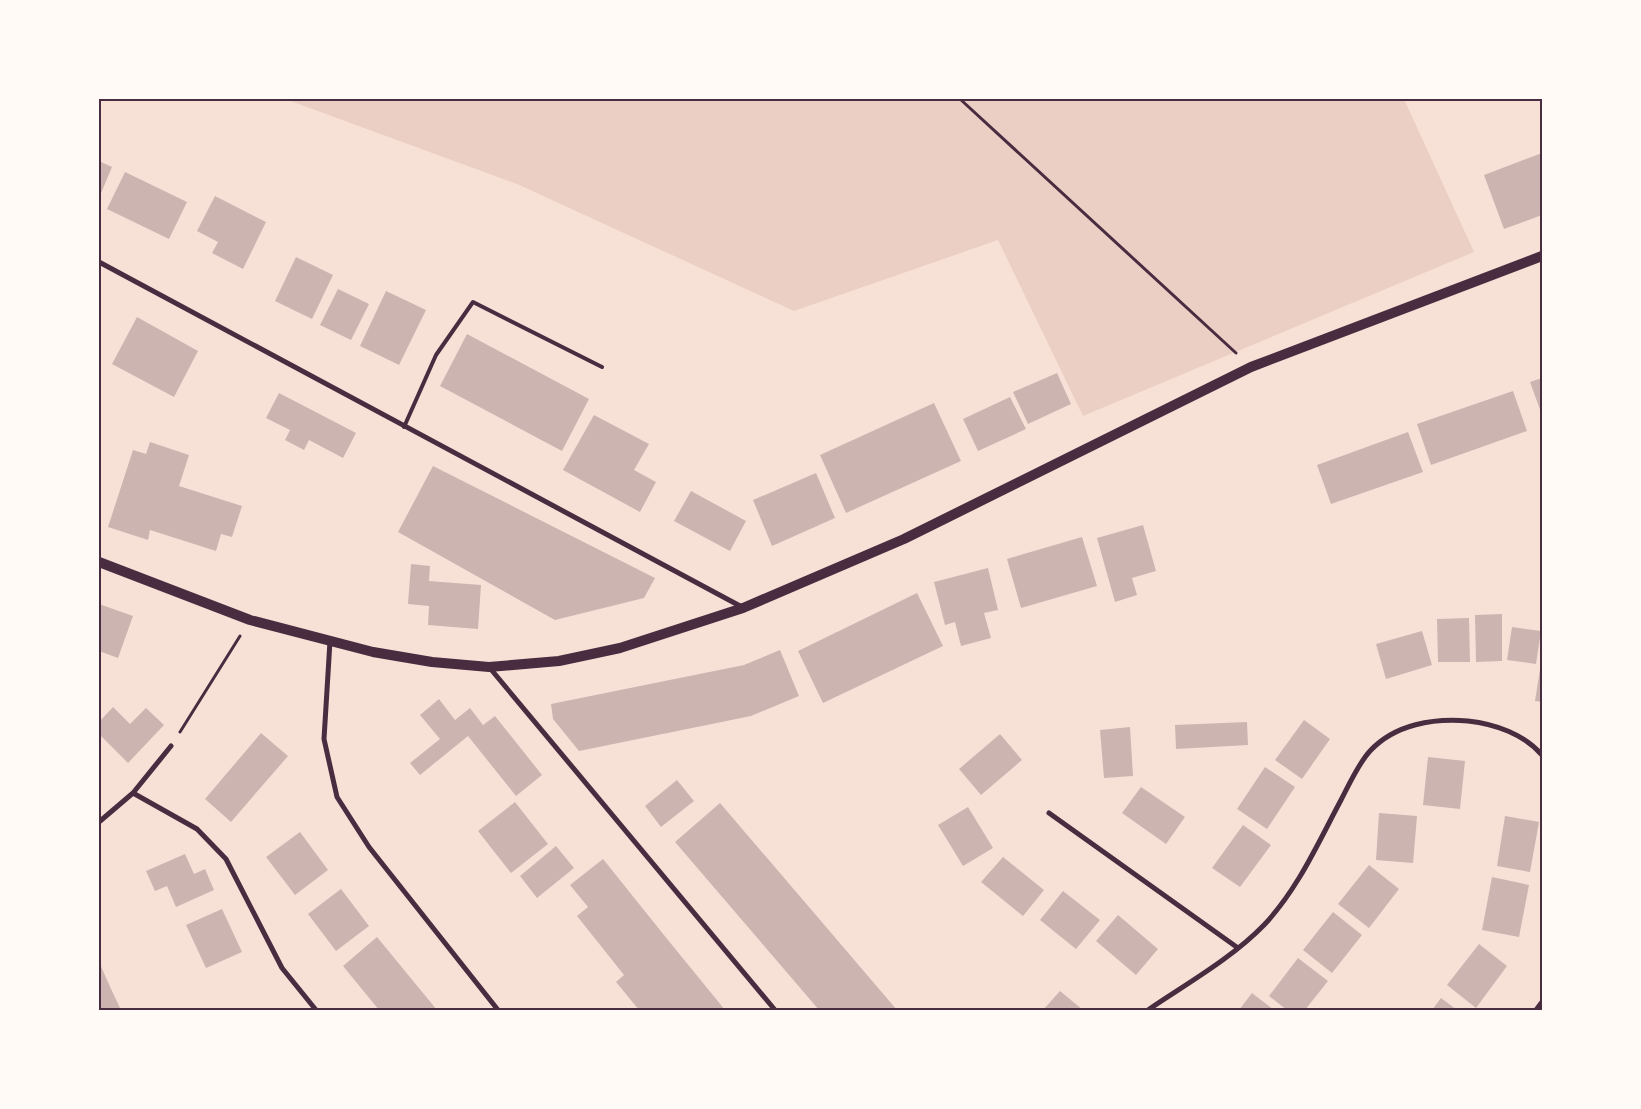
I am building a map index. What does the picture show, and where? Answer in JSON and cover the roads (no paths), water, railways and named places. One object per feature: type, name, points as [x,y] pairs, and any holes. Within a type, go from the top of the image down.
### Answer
[{"type":"main road","points":[[99,562],[250,620],[373,652],[432,662],[489,667],[559,661],[620,648],[743,608],[904,538],[1251,367],[1542,256]]},
{"type":"street","points":[[99,262],[743,608]]},
{"type":"street","points":[[330,641],[324,739],[337,797],[369,847],[498,1010]]},
{"type":"street","points":[[489,667],[776,1010]]},
{"type":"street","points":[[1148,1010],[1238,948],[1264,925],[1296,886],[1370,751],[1394,734],[1416,724],[1450,720],[1480,722],[1511,731],[1542,755]]},
{"type":"street","points":[[99,822],[133,794],[171,746]]},
{"type":"street","points":[[133,794],[197,830],[226,859],[282,968],[316,1010]]},
{"type":"street","points":[[1049,813],[1238,948]]},
{"type":"street","points":[[1536,1010],[1542,1002]]},
{"type":"lane","points":[[404,426],[436,355],[472,302],[602,367]]}]
